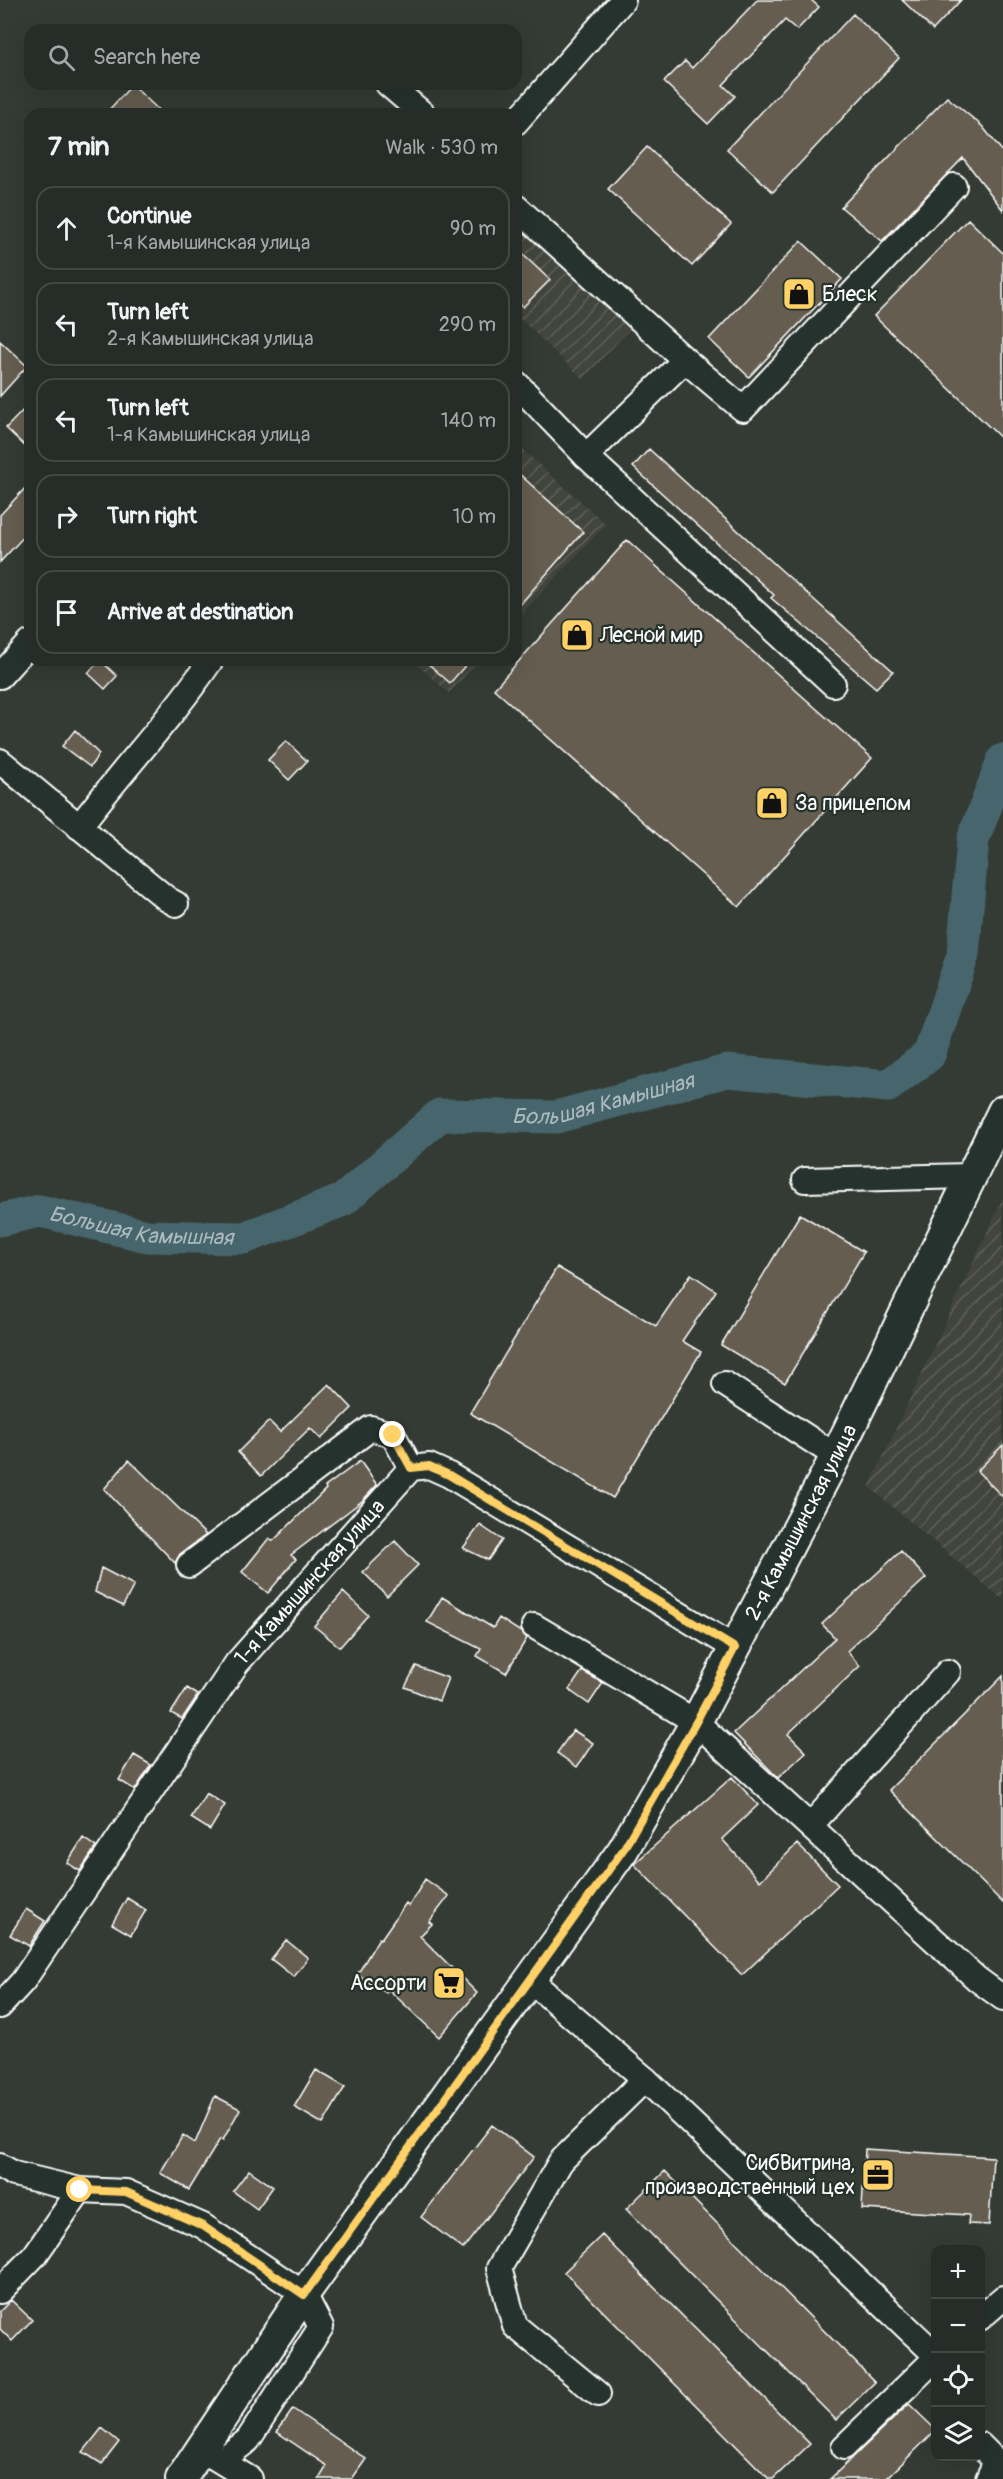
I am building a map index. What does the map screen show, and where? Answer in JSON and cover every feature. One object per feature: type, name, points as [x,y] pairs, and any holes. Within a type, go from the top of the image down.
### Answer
[{"type":"main road","name":"2-я Камышинская улица","points":[[181,2479],[212,2455],[304,2295],[623,1850],[696,1722],[836,1456],[969,1176],[1003,1111]]},
{"type":"street","points":[[522,115],[623,0]]},
{"type":"street","points":[[395,90],[416,108]]},
{"type":"street","points":[[522,212],[685,360],[743,409],[954,186]]},
{"type":"street","points":[[586,456],[685,360]]},
{"type":"street","points":[[522,389],[586,456],[833,684]]},
{"type":"street","points":[[3,669],[24,649]]},
{"type":"street","points":[[79,827],[111,785],[190,692],[207,666]]},
{"type":"street","points":[[0,761],[176,904]]},
{"type":"street","points":[[804,1180],[969,1176]]},
{"type":"street","points":[[725,1384],[836,1456]]},
{"type":"street","points":[[189,1565],[371,1428],[393,1435],[411,1468],[429,1466],[449,1475],[735,1648]]},
{"type":"street","name":"1-я Камышинская улица","points":[[0,2006],[23,1981],[237,1663],[411,1468]]},
{"type":"street","points":[[534,1626],[696,1722],[977,1978],[1003,1998]]},
{"type":"street","points":[[811,1825],[948,1672]]},
{"type":"street","points":[[530,1980],[645,2079],[933,2353]]},
{"type":"street","points":[[597,2394],[515,2326],[499,2268],[561,2161],[645,2079]]},
{"type":"street","points":[[0,2166],[14,2175],[80,2190],[126,2192],[203,2226],[304,2295]]},
{"type":"street","points":[[0,2291],[35,2255],[80,2190]]},
{"type":"street","points":[[985,2314],[1003,2298]]},
{"type":"street","points":[[844,2447],[931,2361]]},
{"type":"street","points":[[212,2455],[250,2479]]},
{"type":"shaded area","points":[[522,228],[632,327],[583,379],[522,321]]},
{"type":"shaded area","points":[[522,449],[606,524],[522,614]]},
{"type":"shaded area","points":[[418,666],[474,666],[449,693]]},
{"type":"shaded area","points":[[1003,1198],[1003,1600],[869,1487]]},
{"type":"building","points":[[757,0],[811,0],[819,7],[797,30],[785,20],[723,85],[735,96],[708,124],[664,82],[685,61],[692,68]]},
{"type":"building","points":[[902,0],[961,0],[933,30]]},
{"type":"building","points":[[853,14],[899,58],[773,192],[727,149]]},
{"type":"building","points":[[127,90],[137,90],[157,108],[111,108]]},
{"type":"building","points":[[947,97],[982,126],[1003,152],[1003,210],[963,158],[882,241],[841,207]]},
{"type":"building","points":[[647,147],[731,224],[692,266],[608,189]]},
{"type":"building","points":[[968,219],[1003,253],[1003,440],[874,316]]},
{"type":"building","points":[[801,241],[842,279],[749,377],[709,339]]},
{"type":"building","points":[[522,254],[550,280],[522,306]]},
{"type":"building","points":[[0,341],[24,363],[24,369],[0,396]]},
{"type":"building","points":[[24,409],[24,445],[6,428]]},
{"type":"building","points":[[649,449],[893,671],[876,688],[771,598],[774,595],[633,467]]},
{"type":"building","points":[[522,476],[583,532],[522,602]]},
{"type":"building","points":[[24,489],[24,536],[0,562],[0,515]]},
{"type":"building","points":[[627,540],[872,758],[739,907],[494,689],[515,666],[522,666],[522,658]]},
{"type":"building","points":[[94,666],[106,666],[117,676],[105,689],[88,673]]},
{"type":"building","points":[[431,666],[465,666],[450,683]]},
{"type":"building","points":[[75,730],[99,754],[90,767],[62,746]]},
{"type":"building","points":[[286,741],[307,761],[289,780],[268,760]]},
{"type":"building","points":[[800,1214],[864,1252],[785,1383],[721,1345]]},
{"type":"building","points":[[557,1267],[656,1326],[691,1274],[716,1291],[682,1341],[701,1352],[613,1498],[470,1413]]},
{"type":"building","points":[[329,1384],[352,1408],[321,1439],[310,1428],[261,1476],[238,1452],[269,1421],[280,1432]]},
{"type":"building","points":[[1003,1445],[1003,1497],[977,1471]]},
{"type":"building","points":[[129,1460],[206,1535],[180,1554],[175,1563],[104,1489]]},
{"type":"building","points":[[360,1461],[377,1485],[362,1501],[291,1555],[296,1559],[268,1593],[242,1572],[269,1538],[273,1541],[326,1489],[325,1487]]},
{"type":"building","points":[[480,1525],[502,1540],[488,1560],[463,1548]]},
{"type":"building","points":[[395,1541],[418,1565],[387,1596],[363,1572]]},
{"type":"building","points":[[901,1551],[926,1578],[847,1651],[860,1666],[788,1734],[806,1752],[778,1778],[734,1733],[835,1638],[822,1624]]},
{"type":"building","points":[[101,1568],[134,1585],[123,1606],[95,1592]]},
{"type":"building","points":[[343,1592],[368,1615],[340,1647],[314,1626]]},
{"type":"building","points":[[442,1597],[493,1628],[499,1618],[527,1638],[506,1673],[477,1656],[481,1649],[427,1622]]},
{"type":"building","points":[[416,1666],[448,1678],[439,1701],[405,1687]]},
{"type":"building","points":[[582,1671],[603,1683],[589,1704],[569,1690]]},
{"type":"building","points":[[1003,1676],[1003,1903],[889,1790]]},
{"type":"building","points":[[187,1688],[198,1695],[182,1719],[171,1713]]},
{"type":"building","points":[[573,1730],[593,1743],[577,1767],[557,1753]]},
{"type":"building","points":[[134,1755],[151,1765],[135,1790],[119,1780]]},
{"type":"building","points":[[732,1777],[758,1805],[722,1839],[760,1881],[797,1844],[838,1885],[742,1975],[634,1864]]},
{"type":"building","points":[[206,1793],[225,1805],[210,1830],[191,1818]]},
{"type":"building","points":[[83,1838],[96,1847],[80,1871],[67,1863]]},
{"type":"building","points":[[425,1879],[449,1896],[429,1922],[432,1924],[420,1936],[477,1993],[439,2037],[388,1989],[386,1993],[357,1975],[379,1938],[381,1939],[406,1903],[409,1906]]},
{"type":"building","points":[[127,1898],[146,1910],[131,1935],[112,1924]]},
{"type":"building","points":[[26,1909],[45,1921],[29,1946],[10,1935]]},
{"type":"building","points":[[286,1940],[308,1958],[294,1977],[271,1959]]},
{"type":"building","points":[[316,2070],[345,2087],[323,2124],[294,2107]]},
{"type":"building","points":[[215,2096],[240,2109],[223,2140],[220,2139],[189,2190],[160,2173],[183,2135],[195,2143]]},
{"type":"building","points":[[492,2125],[534,2157],[463,2249],[421,2217]]},
{"type":"building","points":[[865,2149],[993,2157],[989,2225],[968,2224],[969,2215],[862,2209]]},
{"type":"building","points":[[249,2170],[273,2187],[257,2209],[233,2191]]},
{"type":"building","points":[[665,2171],[875,2382],[836,2420],[626,2209]]},
{"type":"building","points":[[602,2235],[810,2444],[773,2479],[769,2479],[564,2272]]},
{"type":"building","points":[[11,2300],[32,2320],[12,2341],[0,2329],[0,2311]]},
{"type":"building","points":[[909,2404],[931,2425],[931,2435],[886,2479],[830,2479]]},
{"type":"building","points":[[293,2409],[366,2459],[352,2479],[319,2479],[327,2466],[277,2432]]},
{"type":"building","points":[[102,2428],[119,2442],[102,2464],[83,2452]]},
{"type":"waterway","name":"Большая Камышная","points":[[0,1220],[40,1211],[147,1236],[244,1238],[343,1200],[440,1115],[556,1117],[727,1071],[888,1086],[929,1055],[963,955],[973,840],[1003,760]]},
{"type":"place","name":"Блеск","points":[[799,294]]},
{"type":"place","name":"Лесной мир","points":[[577,635]]},
{"type":"place","name":"За прицепом","points":[[772,803]]},
{"type":"place","name":"Ассорти","points":[[449,1983]]},
{"type":"place","name":"СибВитрина, производственный цех","points":[[878,2175]]},
{"type":"route","points":[[80,2190],[126,2192],[203,2226],[304,2295],[623,1850],[735,1648],[449,1475],[429,1466],[411,1468],[393,1435]]}]
